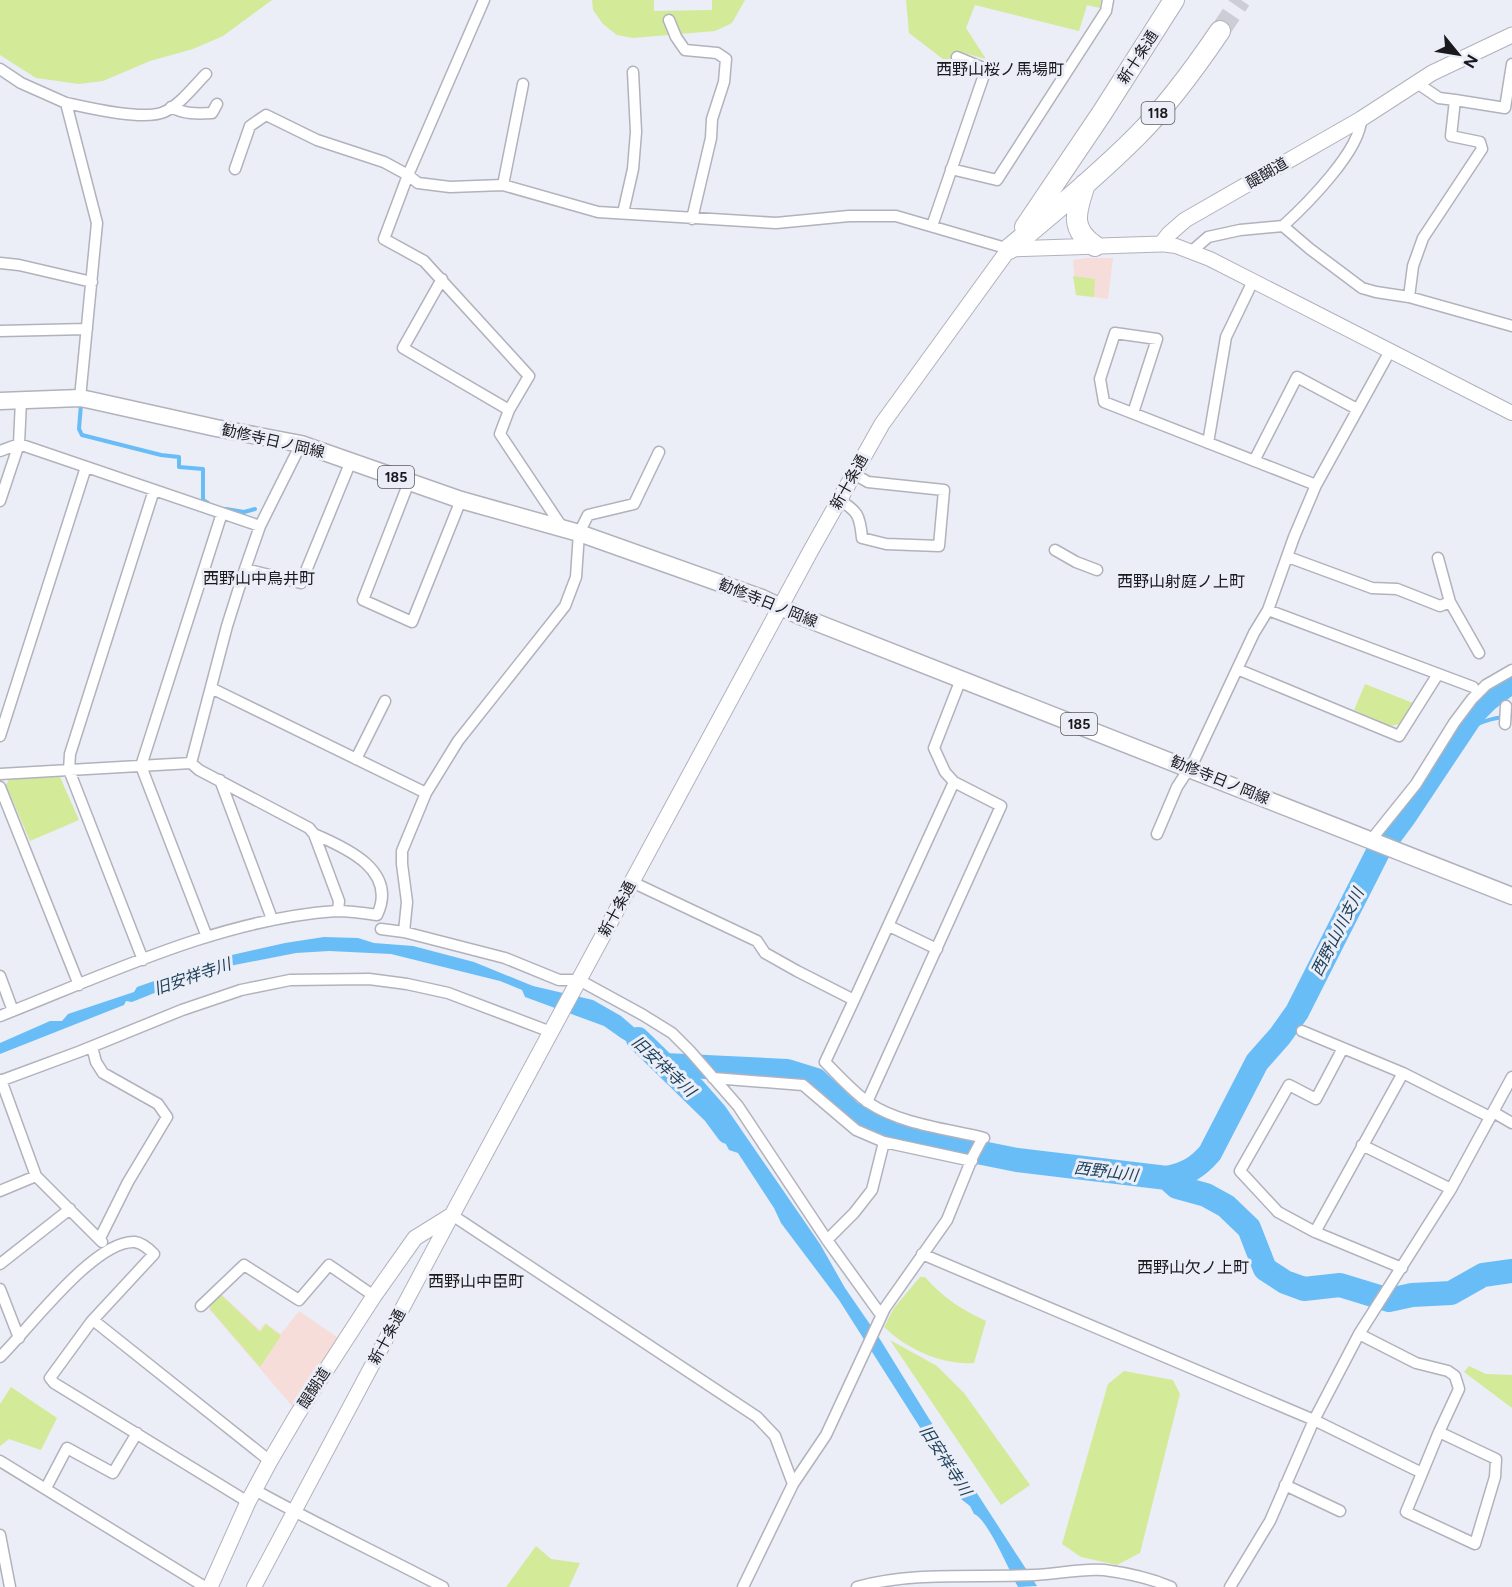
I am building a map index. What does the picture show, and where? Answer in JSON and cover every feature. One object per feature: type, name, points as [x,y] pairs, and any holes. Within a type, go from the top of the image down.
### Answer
[{"type":"highway","name":"新十条通","points":[[1009,249],[1102,113],[1174,0]]},
{"type":"highway","name":"118","points":[[1009,249],[1132,141],[1192,73],[1220,31]]},
{"type":"highway","points":[[1085,184],[1076,221],[1082,236],[1095,246]]},
{"type":"main road","name":"醍醐道","points":[[1161,244],[1185,220],[1361,119],[1432,73],[1512,35]]},
{"type":"main road","points":[[1009,249],[1161,244]]},
{"type":"main road","name":"新十条通","points":[[452,1215],[839,500],[893,408],[1009,249]]},
{"type":"main road","name":"勧修寺日ノ岡線","points":[[0,401],[80,398],[301,444],[461,500],[579,532],[762,598],[1512,896]]},
{"type":"main road","name":"醍醐道","points":[[207,1587],[270,1461],[374,1296],[416,1238],[452,1215]]},
{"type":"street","points":[[484,0],[408,175],[384,239],[424,261],[529,376],[509,410],[500,434],[562,527]]},
{"type":"street","points":[[951,169],[997,180],[1106,11],[1108,0]]},
{"type":"street","points":[[669,20],[676,37],[686,50],[717,53],[726,59],[724,82],[712,119],[711,138],[692,219]]},
{"type":"street","points":[[932,226],[986,69],[957,57]]},
{"type":"street","points":[[1417,83],[1439,98],[1505,108],[1512,64]]},
{"type":"street","points":[[0,69],[21,83],[66,103],[137,115],[163,113],[206,74]]},
{"type":"street","points":[[623,213],[633,168],[636,132],[633,72]]},
{"type":"street","points":[[503,185],[524,84]]},
{"type":"street","points":[[1409,297],[1413,266],[1423,238],[1482,149],[1480,141],[1451,136],[1455,100]]},
{"type":"street","points":[[66,103],[97,223],[80,398]]},
{"type":"street","points":[[171,107],[191,114],[212,113],[217,104]]},
{"type":"street","points":[[236,169],[250,126],[266,115],[317,140],[384,162],[418,183],[450,187],[503,185],[598,212],[692,219],[776,223],[849,216],[896,216],[1009,249]]},
{"type":"street","points":[[1192,251],[1208,237],[1240,230],[1283,226],[1314,197],[1338,166],[1361,129],[1361,119]]},
{"type":"street","points":[[1283,226],[1362,288],[1409,297],[1512,326]]},
{"type":"street","points":[[1161,244],[1192,251],[1512,413]]},
{"type":"street","points":[[0,263],[19,265],[92,282]]},
{"type":"street","points":[[442,279],[403,348],[509,410]]},
{"type":"street","points":[[1208,443],[1226,337],[1253,281]]},
{"type":"street","points":[[0,331],[87,329]]},
{"type":"street","points":[[1133,414],[1157,339],[1115,333],[1100,379],[1104,402],[1133,414],[1316,485]]},
{"type":"street","points":[[1157,834],[1177,787],[1194,762],[1254,633],[1268,610],[1294,537],[1316,485],[1390,351]]},
{"type":"street","points":[[1254,461],[1297,377],[1357,409]]},
{"type":"street","points":[[0,501],[19,444],[21,400]]},
{"type":"street","points":[[0,452],[19,444],[260,526]]},
{"type":"street","points":[[191,763],[245,569],[260,526],[301,444]]},
{"type":"street","points":[[404,932],[407,902],[402,851],[426,793],[458,741],[566,606],[576,578],[579,532],[588,515],[634,504],[659,452]]},
{"type":"street","points":[[245,569],[301,583],[351,461]]},
{"type":"street","points":[[0,736],[86,467]]},
{"type":"street","points":[[839,500],[854,509],[861,520],[862,538],[886,544],[939,546],[944,490],[868,482],[854,474]]},
{"type":"street","points":[[409,482],[363,600],[412,622],[461,500]]},
{"type":"street","points":[[142,960],[69,770],[70,754],[154,490]]},
{"type":"street","points":[[207,938],[141,766],[222,513]]},
{"type":"street","points":[[1055,550],[1076,562],[1097,570]]},
{"type":"street","points":[[1288,557],[1372,588],[1397,589],[1440,606],[1450,602]]},
{"type":"street","points":[[1438,558],[1450,602],[1479,653]]},
{"type":"street","points":[[1268,610],[1473,687]]},
{"type":"street","points":[[1237,669],[1400,736],[1438,674]]},
{"type":"street","points":[[1379,844],[1454,723],[1472,699],[1486,685],[1512,670]]},
{"type":"street","points":[[867,1102],[1001,806],[954,782],[945,772],[934,748],[961,679]]},
{"type":"street","points":[[212,688],[426,793]]},
{"type":"street","points":[[356,759],[385,701]]},
{"type":"street","points":[[1505,724],[1506,706]]},
{"type":"street","points":[[0,774],[191,763],[199,770],[309,828],[314,834],[339,901],[338,911]]},
{"type":"street","points":[[220,780],[272,919]]},
{"type":"street","points":[[744,1587],[793,1484],[826,1435],[881,1315],[947,1220],[972,1159],[983,1139],[896,1116],[867,1102],[825,1062],[954,782]]},
{"type":"street","points":[[0,787],[79,985]]},
{"type":"street","points":[[0,1016],[142,960],[272,919],[338,911],[377,915],[382,904],[381,883],[368,864],[314,834]]},
{"type":"street","points":[[632,882],[757,941],[765,953],[854,1000]]},
{"type":"street","points":[[889,926],[937,949]]},
{"type":"street","points":[[381,929],[404,932],[505,958],[559,980],[577,983],[644,1015],[672,1033],[738,1106],[827,1240],[881,1315]]},
{"type":"street","points":[[0,976],[13,1011]]},
{"type":"street","points":[[107,1251],[100,1238],[36,1176],[1,1080],[92,1047],[182,1010],[241,990],[290,980],[369,979],[407,984],[448,993],[551,1032]]},
{"type":"street","points":[[1302,1031],[1403,1073],[1512,1123]]},
{"type":"street","points":[[92,1047],[96,1062],[104,1073],[158,1104],[167,1117],[128,1182],[100,1238]]},
{"type":"street","points":[[1343,1048],[1316,1099],[1289,1085],[1240,1172],[1278,1212],[1315,1232],[1402,1268]]},
{"type":"street","points":[[1315,1232],[1403,1073]]},
{"type":"street","points":[[1230,1587],[1270,1521],[1314,1419],[1359,1334],[1451,1189],[1512,1077]]},
{"type":"street","points":[[714,1078],[803,1085],[856,1130],[885,1142],[972,1159]]},
{"type":"street","points":[[827,1240],[854,1213],[872,1190],[885,1142]]},
{"type":"street","points":[[1362,1145],[1451,1189]]},
{"type":"street","points":[[0,1191],[36,1176]]},
{"type":"street","points":[[0,1264],[70,1209]]},
{"type":"street","points":[[452,1215],[757,1417],[775,1436],[793,1484]]},
{"type":"street","name":"新十条通","points":[[254,1587],[452,1215]]},
{"type":"street","points":[[0,1357],[61,1288],[107,1251],[135,1242],[146,1246],[154,1254],[93,1320],[50,1378],[54,1383],[137,1433],[252,1496],[294,1512],[353,1540],[443,1587]]},
{"type":"street","points":[[922,1254],[1314,1419],[1422,1473]]},
{"type":"street","points":[[201,1306],[244,1265],[298,1300],[329,1265],[374,1296]]},
{"type":"street","points":[[0,1289],[19,1338]]},
{"type":"street","points":[[93,1320],[270,1461]]},
{"type":"street","points":[[1359,1334],[1416,1363],[1448,1371],[1455,1376],[1459,1389],[1438,1432],[1406,1512],[1475,1544],[1495,1478],[1496,1459],[1438,1432]]},
{"type":"street","points":[[46,1488],[67,1448],[113,1473],[137,1433]]},
{"type":"street","points":[[0,1461],[207,1587]]},
{"type":"street","points":[[1285,1485],[1340,1511]]},
{"type":"street","points":[[0,1535],[9,1587]]},
{"type":"street","points":[[857,1587],[886,1581],[937,1577],[1035,1575],[1103,1570],[1153,1580],[1171,1587]]},
{"type":"shaded area","points":[[1113,258],[1108,299],[1076,295],[1073,260]]},
{"type":"shaded area","points":[[220,1293],[260,1330],[265,1323],[281,1334],[299,1311],[340,1339],[297,1406],[292,1406],[209,1309]]},
{"type":"green space","points":[[0,0],[272,0],[223,36],[193,49],[150,61],[103,81],[79,84],[36,78],[0,55]]},
{"type":"green space","points":[[592,0],[654,0],[654,11],[712,10],[712,0],[745,0],[732,23],[715,31],[633,38],[617,35],[603,24],[593,10]]},
{"type":"green space","points":[[906,0],[1101,0],[1100,8],[1087,5],[1079,31],[975,5],[966,28],[986,59],[957,51],[948,63],[909,33]]},
{"type":"green space","points":[[1073,276],[1095,279],[1094,297],[1076,295]]},
{"type":"green space","points":[[1365,684],[1413,703],[1400,724],[1390,726],[1354,710]]},
{"type":"green space","points":[[60,777],[79,820],[30,841],[6,785],[9,779]]},
{"type":"green space","points":[[920,1277],[925,1277],[953,1302],[986,1321],[974,1363],[949,1361],[925,1354],[903,1342],[884,1327],[894,1308]]},
{"type":"green space","points":[[220,1294],[260,1332],[266,1324],[281,1336],[260,1367],[210,1309],[211,1303]]},
{"type":"green space","points":[[890,1340],[937,1366],[964,1393],[1030,1485],[1001,1505]]},
{"type":"green space","points":[[1469,1366],[1486,1374],[1512,1375],[1512,1408],[1464,1372]]},
{"type":"green space","points":[[1124,1371],[1173,1380],[1180,1394],[1140,1553],[1117,1565],[1081,1557],[1062,1544],[1108,1384]]},
{"type":"green space","points":[[11,1387],[57,1418],[41,1450],[9,1439],[0,1446],[0,1404]]},
{"type":"green space","points":[[536,1546],[551,1559],[580,1563],[569,1587],[506,1587]]},
{"type":"water","points":[[324,937],[358,938],[374,943],[413,946],[474,962],[533,986],[593,1000],[621,1016],[658,1048],[676,1058],[703,1081],[725,1106],[820,1244],[845,1288],[1037,1586],[1018,1587],[985,1525],[974,1514],[970,1506],[961,1499],[964,1490],[955,1477],[945,1470],[839,1300],[781,1223],[774,1208],[738,1153],[729,1150],[720,1133],[723,1125],[678,1072],[604,1026],[525,997],[522,990],[500,981],[391,954],[329,951],[296,953],[214,969],[132,1002],[126,1001],[124,1005],[0,1054],[0,1043],[50,1021],[62,1021],[68,1014],[134,992],[137,987],[223,957]]},
{"type":"waterway","points":[[81,404],[79,429],[82,435],[161,455],[179,457],[179,467],[203,469],[203,500],[208,503]]},
{"type":"waterway","points":[[226,509],[244,512],[255,509]]},
{"type":"waterway","name":"西野山川支川","points":[[1167,1178],[1191,1170],[1210,1153],[1257,1062],[1297,1012],[1378,852],[1472,715],[1512,681]]},
{"type":"waterway","points":[[1460,733],[1491,719],[1512,717]]},
{"type":"waterway","name":"旧安祥寺川","points":[[638,1039],[714,1113],[728,1132]]},
{"type":"waterway","name":"西野山川","points":[[665,1065],[787,1071],[816,1080],[851,1113],[893,1135],[1017,1160],[1167,1178],[1177,1187],[1206,1195],[1226,1206],[1249,1228],[1265,1269],[1285,1282],[1304,1289],[1340,1285],[1389,1300],[1412,1295],[1451,1293],[1483,1275],[1512,1271]]},
{"type":"tunnel","points":[[1220,31],[1241,0]]},
{"type":"district","name":"西野山桜ノ馬場町","points":[[1000,69]]},
{"type":"district","name":"西野山中鳥井町","points":[[259,578]]},
{"type":"district","name":"西野山射庭ノ上町","points":[[1181,581]]},
{"type":"district","name":"西野山欠ノ上町","points":[[1193,1267]]},
{"type":"district","name":"西野山中臣町","points":[[476,1281]]}]
